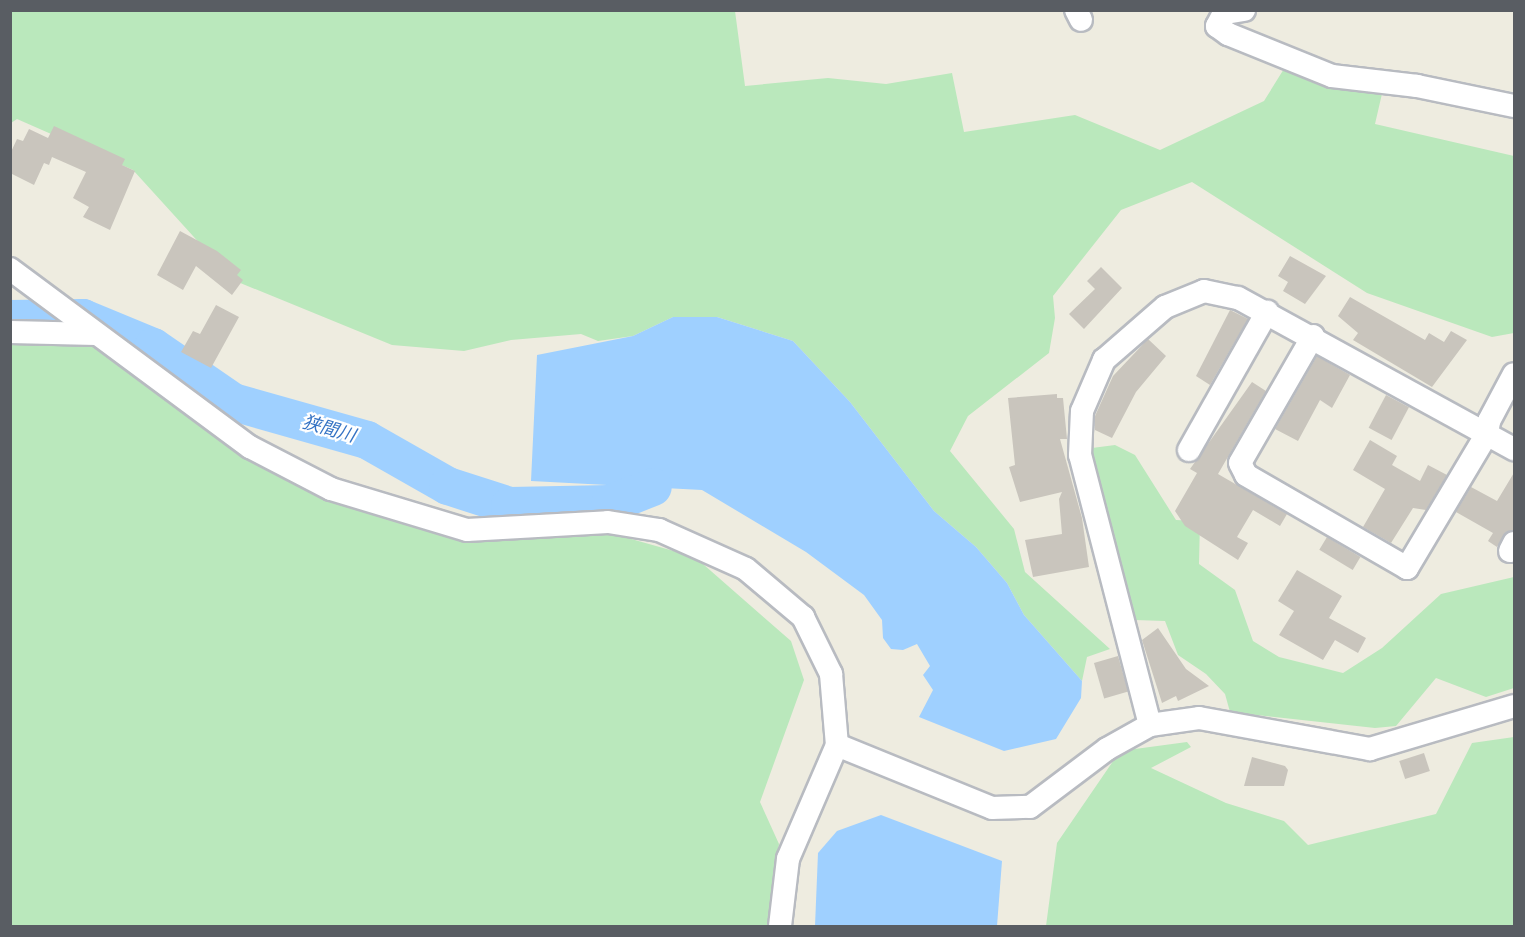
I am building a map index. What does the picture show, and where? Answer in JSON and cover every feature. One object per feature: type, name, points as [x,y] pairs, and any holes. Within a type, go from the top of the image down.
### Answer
[{"type":"street","points":[[1244,10],[1224,14],[1217,26],[1228,34],[1332,76],[1417,86],[1515,106]]},
{"type":"street","points":[[10,269],[250,447],[331,489],[467,530],[608,522],[659,530],[746,569],[803,617],[831,674],[837,746],[788,859],[780,927]]},
{"type":"street","points":[[1150,725],[1080,455],[1083,411],[1104,360],[1165,307],[1204,291],[1238,298],[1313,336],[1515,449]]},
{"type":"street","points":[[1189,450],[1267,312]]},
{"type":"street","points":[[10,332],[96,334]]},
{"type":"street","points":[[1313,336],[1240,463],[1246,476],[1407,568],[1487,434],[1490,421],[1515,374]]},
{"type":"street","points":[[837,746],[992,808],[1030,807],[1107,748],[1150,725],[1199,718],[1370,749],[1515,706]]},
{"type":"green space","points":[[11,10],[735,11],[745,86],[828,78],[886,84],[952,73],[964,132],[1075,115],[1160,150],[1264,101],[1287,64],[1384,85],[1375,124],[1514,156],[1514,333],[1492,337],[1367,293],[1192,182],[1121,210],[1053,296],[1055,318],[1049,353],[968,416],[950,451],[1014,529],[1025,572],[1110,649],[1087,657],[1082,681],[1024,615],[1007,583],[976,547],[934,511],[850,402],[793,341],[717,317],[673,317],[633,336],[598,341],[581,334],[511,340],[464,351],[392,345],[233,280],[133,170],[17,119],[11,123]]},
{"type":"green space","points":[[11,342],[94,344],[243,449],[457,530],[610,533],[695,557],[791,641],[804,680],[760,802],[779,844],[771,899],[773,926],[11,926]]},
{"type":"green space","points":[[1115,445],[1135,455],[1176,520],[1200,521],[1199,564],[1235,590],[1253,641],[1279,657],[1343,673],[1382,648],[1441,594],[1514,577],[1514,688],[1486,697],[1436,678],[1396,726],[1375,728],[1230,712],[1225,694],[1206,674],[1178,655],[1165,621],[1135,620],[1107,512],[1093,477],[1092,448]]},
{"type":"green space","points":[[1514,737],[1514,926],[1046,926],[1057,843],[1120,751],[1187,742],[1191,747],[1151,768],[1226,803],[1284,821],[1308,845],[1436,814],[1472,743]]},
{"type":"water","points":[[673,317],[717,317],[793,341],[850,402],[934,511],[976,547],[1007,583],[1024,615],[1082,681],[1081,698],[1056,739],[1004,751],[919,717],[933,690],[923,675],[930,666],[917,644],[903,650],[891,649],[883,638],[882,620],[864,595],[806,552],[702,490],[531,481],[537,355],[633,336]]},
{"type":"water","points":[[881,815],[1002,861],[997,926],[815,926],[818,853],[837,831]]},
{"type":"building","points":[[54,126],[125,159],[122,165],[135,171],[110,230],[83,217],[89,207],[73,198],[86,172],[52,157],[49,165],[44,163],[34,185],[10,173],[10,154],[17,139],[23,141],[29,129],[48,138]]},
{"type":"building","points":[[180,231],[217,251],[241,270],[237,275],[243,280],[232,295],[196,266],[183,290],[157,275]]},
{"type":"building","points":[[1290,256],[1326,276],[1305,304],[1283,291],[1288,282],[1278,276]]},
{"type":"building","points":[[1101,267],[1122,288],[1084,329],[1069,314],[1095,289],[1087,281]]},
{"type":"building","points":[[1350,297],[1425,340],[1429,333],[1444,342],[1451,331],[1467,340],[1432,387],[1353,340],[1358,333],[1338,316]]},
{"type":"building","points":[[216,305],[239,317],[211,368],[181,352],[193,331],[200,334]]},
{"type":"building","points":[[1230,310],[1248,319],[1210,385],[1196,376]]},
{"type":"building","points":[[1148,339],[1166,356],[1136,392],[1112,438],[1095,430],[1095,416],[1113,376]]},
{"type":"building","points":[[1317,356],[1350,375],[1332,408],[1320,400],[1298,441],[1275,429]]},
{"type":"building","points":[[1252,382],[1266,391],[1218,474],[1287,514],[1280,526],[1253,510],[1237,537],[1248,543],[1238,560],[1185,526],[1175,511],[1197,473],[1190,469]]},
{"type":"building","points":[[1057,394],[1057,398],[1063,398],[1067,439],[1060,439],[1082,518],[1089,567],[1033,577],[1025,540],[1062,534],[1059,499],[1062,492],[1020,502],[1009,467],[1015,465],[1008,398]]},
{"type":"building","points":[[1386,395],[1409,407],[1392,440],[1369,428]]},
{"type":"building","points":[[1370,440],[1397,456],[1392,465],[1420,481],[1428,465],[1447,475],[1426,510],[1413,508],[1391,543],[1363,527],[1385,489],[1353,470]]},
{"type":"building","points":[[1515,471],[1515,530],[1506,532],[1497,547],[1488,541],[1493,533],[1456,512],[1471,487],[1497,501]]},
{"type":"building","points":[[1327,537],[1360,557],[1353,570],[1319,550]]},
{"type":"building","points":[[1297,570],[1342,596],[1329,618],[1366,638],[1358,653],[1335,640],[1323,660],[1279,635],[1294,611],[1278,601]]},
{"type":"building","points":[[1158,628],[1186,669],[1209,686],[1178,701],[1176,696],[1162,703],[1142,640]]},
{"type":"building","points":[[1118,656],[1128,692],[1104,698],[1094,663]]},
{"type":"building","points":[[1424,753],[1430,771],[1405,779],[1399,761]]},
{"type":"building","points":[[1252,757],[1285,766],[1288,770],[1284,786],[1244,786]]},
{"type":"waterway","name":"狭間川","points":[[10,319],[83,318],[153,347],[233,402],[367,440],[448,486],[510,506],[610,504],[653,487]]}]
